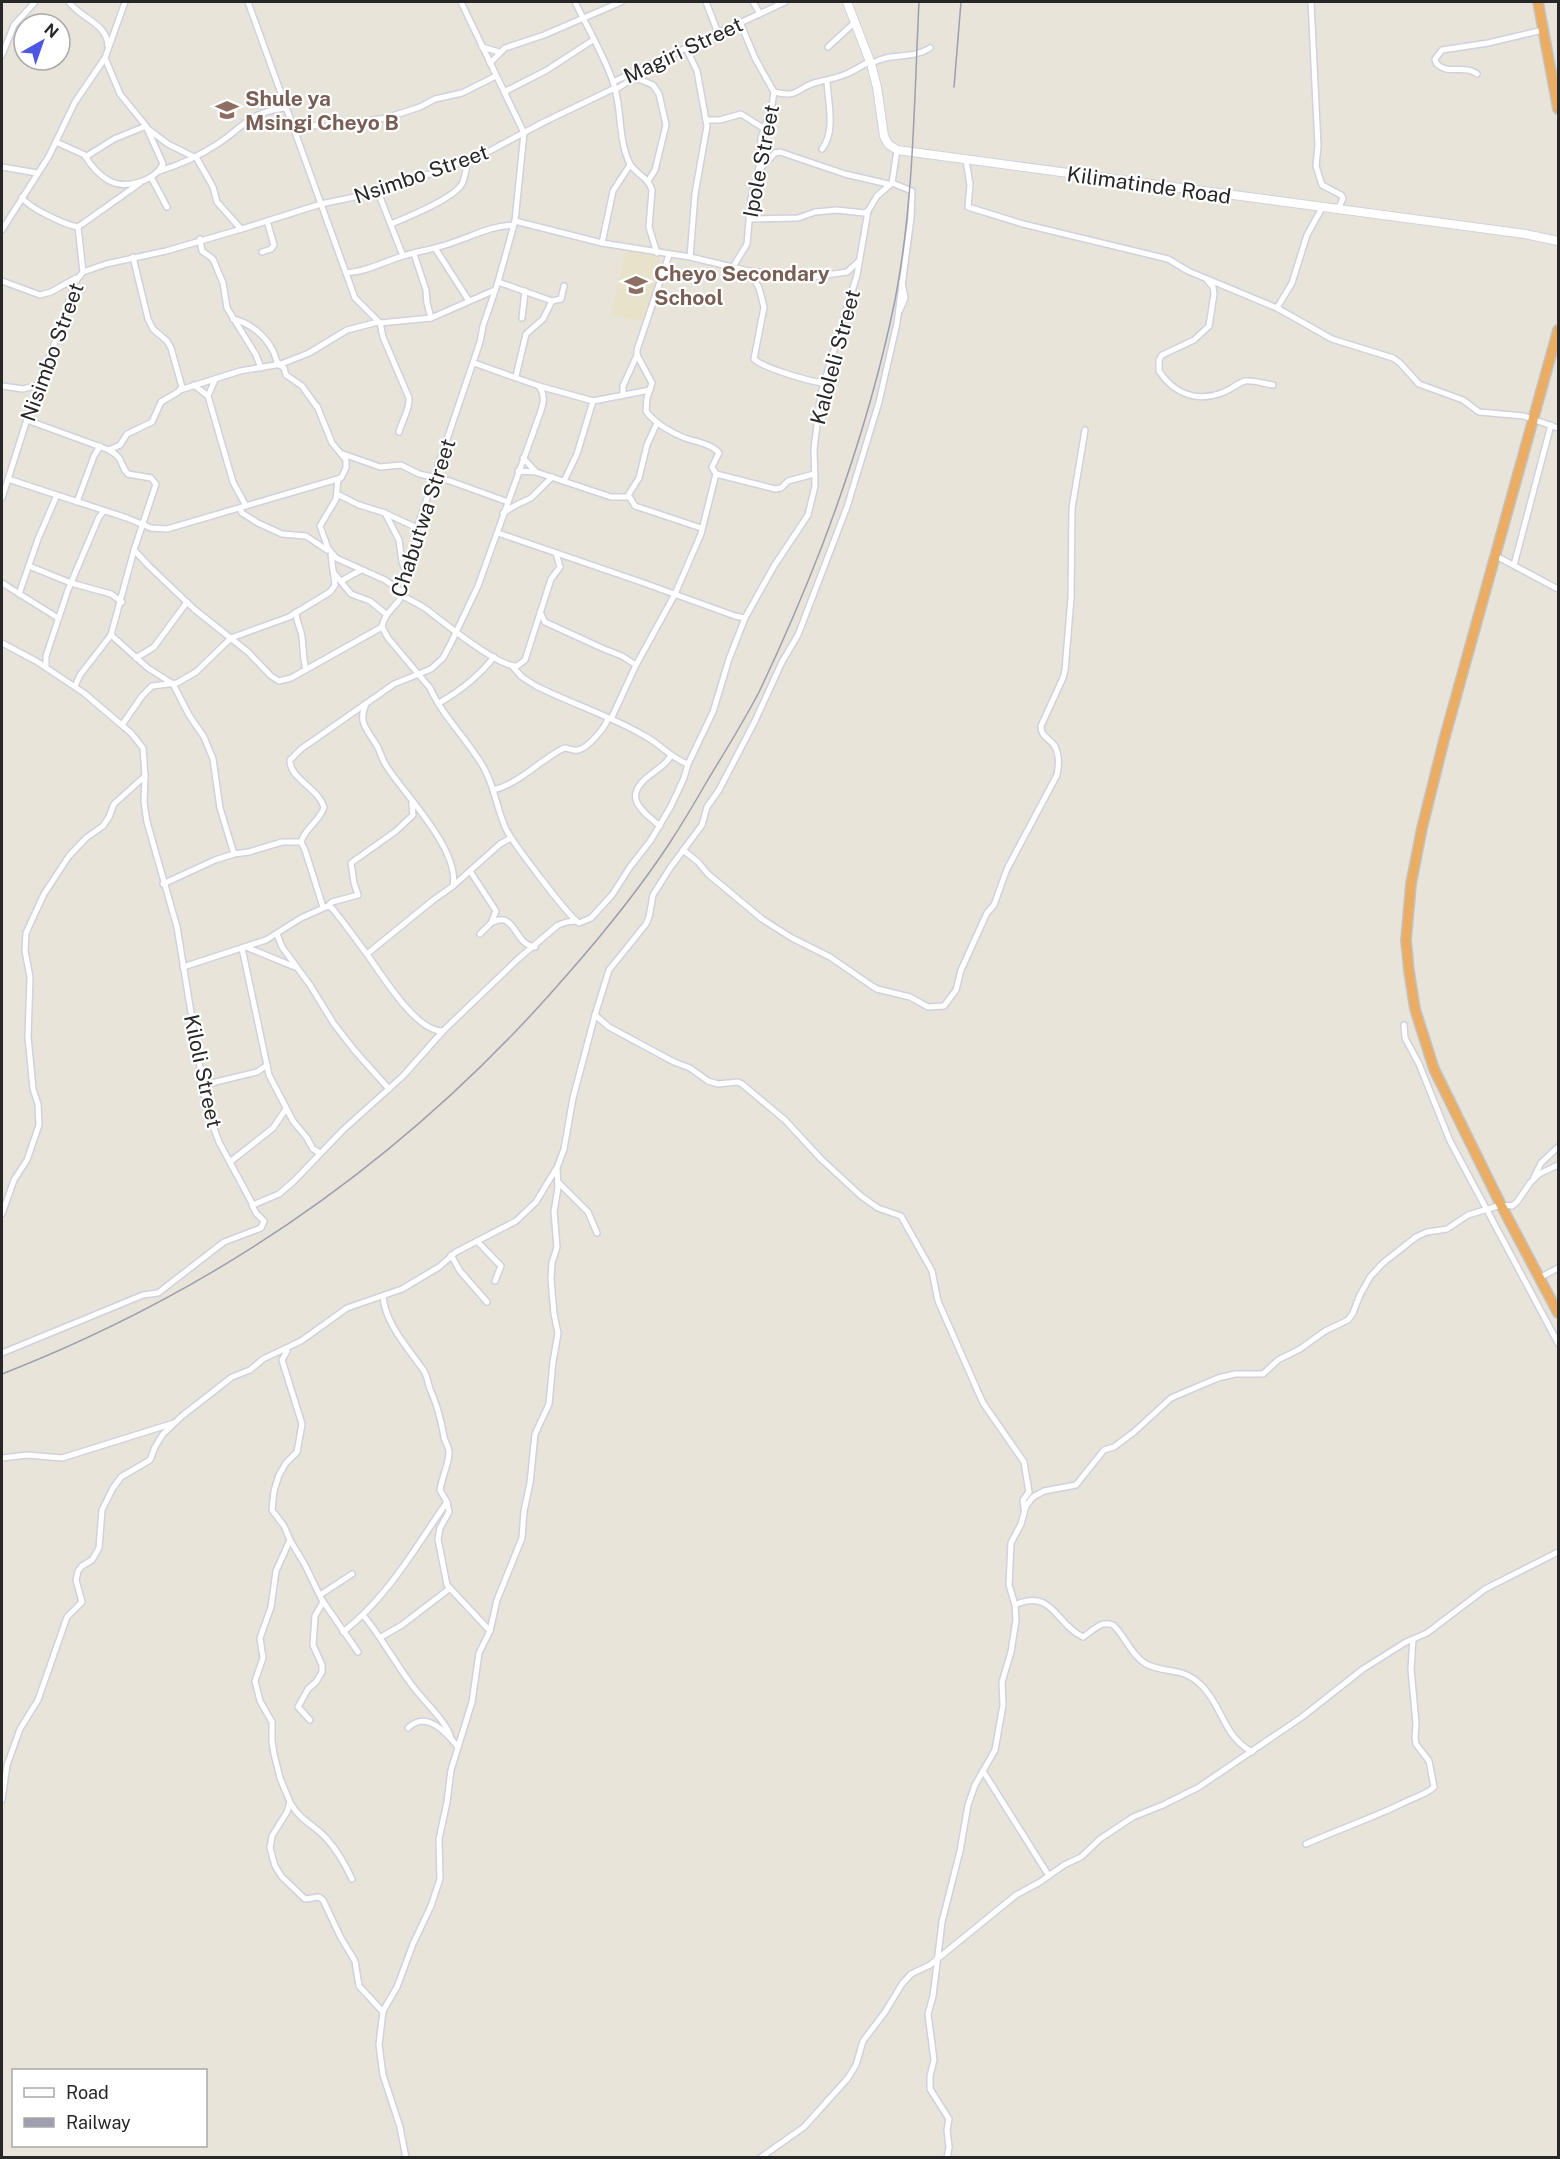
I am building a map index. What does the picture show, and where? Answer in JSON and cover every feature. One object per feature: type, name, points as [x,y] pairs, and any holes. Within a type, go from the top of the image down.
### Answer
[{"type":"highway","points":[[1538,2],[1558,104]]},
{"type":"highway","points":[[1558,330],[1444,740],[1422,828],[1410,884],[1406,940],[1408,971],[1415,1009],[1434,1070],[1558,1313]]},
{"type":"main road","points":[[848,2],[877,87],[884,136],[888,144],[897,150]]},
{"type":"main road","name":"Kilimatinde Road","points":[[897,150],[1525,234],[1558,241]]},
{"type":"street","points":[[2,55],[14,25],[35,2]]},
{"type":"street","points":[[69,2],[81,14],[102,28],[108,49]]},
{"type":"street","points":[[2,230],[56,142],[75,102],[105,58],[125,2]]},
{"type":"street","points":[[248,2],[355,298],[379,322],[409,398],[410,404],[399,432]]},
{"type":"street","points":[[460,2],[524,133]]},
{"type":"street","points":[[575,2],[614,87],[623,142],[630,165],[648,181],[652,190],[649,226],[657,253]]},
{"type":"street","points":[[490,63],[499,52],[514,44],[544,35],[621,2]]},
{"type":"street","points":[[706,2],[718,33]]},
{"type":"street","points":[[753,2],[760,14]]},
{"type":"street","name":"Magiri Street","points":[[614,87],[686,48],[786,2]]},
{"type":"street","points":[[1311,2],[1318,146],[1316,166],[1322,185],[1341,195],[1338,210]]},
{"type":"street","name":"Ipole Street","points":[[733,267],[747,244],[751,198],[758,171],[763,128],[772,105],[774,92],[755,58],[741,22]]},
{"type":"street","points":[[828,47],[855,22]]},
{"type":"street","points":[[1477,74],[1471,70],[1442,69],[1436,63],[1436,59],[1442,50],[1488,43],[1543,30]]},
{"type":"street","points":[[504,92],[547,70],[593,40]]},
{"type":"street","points":[[482,47],[499,52]]},
{"type":"street","points":[[686,48],[697,71],[707,132],[695,194],[690,257]]},
{"type":"street","points":[[774,92],[788,95],[816,82],[848,75],[886,57],[917,54],[930,48]]},
{"type":"street","points":[[105,58],[120,94],[146,127],[162,161],[159,171]]},
{"type":"street","points":[[291,123],[328,127],[386,118],[420,107],[435,99],[462,93],[496,76]]},
{"type":"street","points":[[614,87],[639,79],[653,85],[659,94],[666,125],[655,170],[648,181]]},
{"type":"street","points":[[822,149],[827,140],[830,120],[827,81]]},
{"type":"street","name":"Nsimbo Street","points":[[321,204],[378,192],[402,180],[468,161],[614,87]]},
{"type":"street","points":[[78,227],[159,171],[195,157],[219,143],[259,113],[285,108]]},
{"type":"street","points":[[706,120],[720,120],[741,114],[763,128]]},
{"type":"street","points":[[85,156],[114,140],[146,127]]},
{"type":"street","points":[[146,127],[168,144],[195,157],[213,187],[217,202],[241,229]]},
{"type":"street","name":"Chabutwa Street","points":[[382,627],[386,614],[402,594],[413,554],[417,528],[474,363],[498,282],[514,223],[524,133]]},
{"type":"street","points":[[56,142],[85,156],[88,162],[109,181],[140,183]]},
{"type":"street","name":"Kaloleli Street","points":[[745,618],[774,566],[808,515],[815,486],[815,429],[818,406],[857,275],[868,211],[877,196],[890,183],[897,150]]},
{"type":"street","points":[[2,1800],[7,1765],[20,1729],[38,1700],[67,1617],[82,1602],[77,1575],[82,1566],[92,1560],[99,1548],[102,1510],[118,1480],[150,1460],[158,1441],[176,1422],[232,1377],[250,1370],[269,1356],[288,1349],[347,1308],[383,1296],[418,1280],[452,1256],[511,1224],[536,1203],[557,1168],[564,1149],[573,1098],[609,970],[646,924],[650,917],[653,895],[670,867],[702,825],[707,807],[719,790],[755,721],[811,605],[861,465],[879,402],[898,312],[911,218],[912,191],[890,183],[845,174],[780,152],[775,153],[758,171]]},
{"type":"street","points":[[966,160],[970,185],[968,207],[1023,224],[1163,258],[1277,308],[1332,339],[1393,358],[1419,384],[1463,400],[1479,412],[1515,414],[1558,428]]},
{"type":"street","points":[[391,224],[420,212],[457,190],[462,184],[468,161]]},
{"type":"street","points":[[602,243],[613,191],[630,165]]},
{"type":"street","points":[[2,167],[37,173]]},
{"type":"street","points":[[151,177],[167,207]]},
{"type":"street","points":[[378,192],[403,256]]},
{"type":"street","points":[[22,197],[26,203],[65,223],[78,227]]},
{"type":"street","name":"Nisimbo Street","points":[[2,498],[38,385],[57,337],[76,278],[83,272],[133,257],[166,251],[321,204]]},
{"type":"street","points":[[1277,308],[1292,283],[1307,235],[1322,208]]},
{"type":"street","points":[[749,219],[798,218],[815,212],[837,210],[864,213],[868,211]]},
{"type":"street","points":[[262,252],[271,249],[274,245],[267,221]]},
{"type":"street","points":[[345,273],[357,272],[435,248],[479,231],[514,223],[602,243],[690,257],[749,271],[799,279],[847,272],[860,261]]},
{"type":"street","points":[[78,227],[83,272]]},
{"type":"street","points":[[200,239],[202,251],[213,259],[223,284],[227,308],[256,355],[261,368]]},
{"type":"street","points":[[435,248],[469,301]]},
{"type":"street","points":[[414,254],[426,290],[431,318]]},
{"type":"street","points":[[622,395],[623,386],[637,355],[639,341],[669,255]]},
{"type":"street","points":[[133,257],[148,320],[153,329],[167,341],[171,348],[181,383],[180,390]]},
{"type":"street","points":[[749,271],[759,288],[764,308],[754,359],[761,364],[798,377],[825,382]]},
{"type":"street","points":[[2,281],[40,295],[51,292],[76,278]]},
{"type":"street","points":[[1206,278],[1213,287],[1214,294],[1209,326],[1194,340],[1162,355],[1158,371],[1174,390],[1194,395],[1220,393],[1247,381],[1273,385]]},
{"type":"street","points":[[498,282],[552,301],[561,299],[564,286]]},
{"type":"street","points":[[109,450],[120,445],[128,434],[152,422],[161,402],[180,390],[240,371],[279,365],[309,353],[347,330],[379,322],[431,318],[495,290]]},
{"type":"street","points":[[522,318],[525,291]]},
{"type":"street","points":[[516,376],[526,334],[543,319],[552,301]]},
{"type":"street","points":[[8,479],[143,525],[156,529],[167,529],[338,479],[346,468],[346,460],[332,443],[317,407],[302,386],[286,375],[284,368],[279,365],[274,352],[263,336],[249,324],[233,319]]},
{"type":"street","points":[[493,790],[528,773],[542,761],[564,748],[576,750],[583,748],[603,728],[610,719],[636,665],[675,594],[701,528],[716,474],[712,467],[719,455],[718,450],[683,438],[657,423],[646,411],[645,405],[652,386],[651,378],[637,355]]},
{"type":"street","points":[[474,363],[539,386],[593,400],[650,390]]},
{"type":"street","points":[[208,396],[215,380]]},
{"type":"street","points":[[2,386],[23,390],[38,385]]},
{"type":"street","points":[[194,385],[208,396],[233,482],[243,507],[242,513],[282,534],[306,536],[330,553],[385,580],[456,632],[513,667],[522,677],[536,686],[646,736],[671,755],[688,764]]},
{"type":"street","points":[[326,906],[301,842],[307,828],[323,813],[324,807],[313,790],[292,770],[290,760],[301,749],[394,684],[431,669],[443,658],[467,613],[498,533],[503,513],[543,404],[543,391],[539,386]]},
{"type":"street","points":[[564,481],[577,453],[593,400]]},
{"type":"street","points":[[27,420],[109,450],[121,458],[128,474],[151,478],[156,484],[134,550],[122,602],[112,625],[111,635],[80,675],[75,686]]},
{"type":"street","points":[[629,496],[639,478],[647,445],[657,423]]},
{"type":"street","points":[[1514,565],[1551,425]]},
{"type":"street","points":[[683,850],[762,919],[792,938],[830,957],[872,986],[910,998],[928,1007],[938,1008],[946,1005],[956,990],[961,970],[987,913],[994,905],[1007,868],[1057,775],[1059,762],[1056,749],[1042,734],[1041,726],[1065,670],[1072,592],[1072,508],[1085,430]]},
{"type":"street","points":[[77,502],[100,446]]},
{"type":"street","points":[[343,454],[380,467],[401,465],[419,474],[436,477],[508,502]]},
{"type":"street","points":[[523,458],[536,472]]},
{"type":"street","points":[[518,471],[536,472],[611,497],[629,496]]},
{"type":"street","points":[[716,474],[775,489],[781,488],[788,481],[814,474]]},
{"type":"street","points":[[503,513],[531,498],[552,477]]},
{"type":"street","points":[[123,725],[147,690],[158,684],[173,684],[196,672],[231,638],[289,617],[333,589],[335,585],[330,553],[320,526],[338,492],[338,479]]},
{"type":"street","points":[[326,483],[367,509],[385,513],[417,528]]},
{"type":"street","points":[[19,594],[48,513],[57,495]]},
{"type":"street","points":[[629,496],[635,506],[701,528]]},
{"type":"street","points":[[46,667],[46,656],[71,583],[99,517],[104,511]]},
{"type":"street","points":[[385,513],[397,537],[407,574]]},
{"type":"street","points":[[252,1205],[262,1203],[280,1193],[403,1076],[442,1031],[518,959],[535,947],[558,925],[567,921],[586,922],[606,903],[660,826],[713,712],[729,659],[745,618],[498,533]]},
{"type":"street","points":[[134,550],[187,602],[279,681],[284,681],[382,627],[430,688],[485,770],[511,838],[576,921]]},
{"type":"street","points":[[556,553],[560,567]]},
{"type":"street","points":[[1496,556],[1558,589]]},
{"type":"street","points":[[513,667],[525,660],[551,579],[560,567],[578,561]]},
{"type":"street","points":[[29,566],[71,583],[111,594],[122,602]]},
{"type":"street","points":[[341,581],[361,570]]},
{"type":"street","points":[[333,572],[354,596],[370,601],[386,614]]},
{"type":"street","points":[[2,583],[58,618]]},
{"type":"street","points":[[136,658],[159,642],[187,602]]},
{"type":"street","points":[[296,612],[306,669]]},
{"type":"street","points":[[540,612],[545,622],[622,656],[636,665]]},
{"type":"street","points":[[534,627],[545,622]]},
{"type":"street","points":[[111,635],[153,672],[173,684],[184,708],[204,737],[216,772],[220,808],[234,854]]},
{"type":"street","name":"Kiloli Street","points":[[2,643],[75,686],[123,725],[143,747],[144,802],[147,822],[177,927],[211,1122],[256,1213],[264,1221],[261,1228],[224,1242],[158,1293],[143,1295],[2,1353]]},
{"type":"street","points":[[439,703],[455,694],[494,657]]},
{"type":"street","points":[[367,702],[362,716],[364,724],[385,765],[426,818],[442,846],[455,876],[453,885]]},
{"type":"street","points":[[660,826],[638,807],[634,796],[639,785],[667,762],[671,755]]},
{"type":"street","points":[[2,1214],[14,1180],[27,1160],[39,1125],[28,1037],[30,977],[25,951],[26,936],[40,902],[69,856],[86,838],[103,826],[110,817],[114,804],[145,776]]},
{"type":"street","points":[[183,966],[244,948],[277,934],[332,902],[358,895],[351,863],[374,848],[410,818],[414,812],[412,801]]},
{"type":"street","points":[[367,954],[470,872],[500,844],[511,838]]},
{"type":"street","points":[[163,884],[234,854],[282,842],[301,842]]},
{"type":"street","points":[[470,872],[496,911],[491,923],[480,934]]},
{"type":"street","points":[[326,906],[332,908],[400,1001],[430,1029],[442,1031]]},
{"type":"street","points":[[491,923],[501,919],[506,920],[526,944],[535,947]]},
{"type":"street","points":[[277,934],[279,943],[350,1045],[389,1089]]},
{"type":"street","points":[[244,948],[296,968]]},
{"type":"street","points":[[244,948],[271,1082],[286,1109],[309,1141],[311,1148],[320,1153]]},
{"type":"street","points":[[595,1015],[609,1027],[674,1062],[690,1068],[708,1081],[718,1084],[738,1082],[742,1084],[785,1120],[838,1176],[861,1196],[878,1208],[901,1216],[932,1271],[938,1301],[983,1403],[1024,1462],[1029,1488],[1023,1500],[1025,1510]]},
{"type":"street","points":[[1404,1025],[1405,1038],[1419,1064],[1450,1141],[1558,1343]]},
{"type":"street","points":[[203,1085],[257,1072],[267,1065]]},
{"type":"street","points":[[230,1162],[273,1128],[286,1109]]},
{"type":"street","points":[[1534,1179],[1541,1163],[1558,1147]]},
{"type":"street","points":[[947,2157],[949,2147],[947,2130],[950,2119],[930,2087],[934,2060],[928,2014],[939,1957],[942,1922],[960,1851],[968,1805],[975,1785],[992,1758],[997,1742],[1004,1704],[1002,1682],[1010,1658],[1016,1624],[1015,1605],[1009,1590],[1011,1546],[1012,1539],[1031,1499],[1039,1493],[1076,1485],[1104,1450],[1114,1447],[1134,1432],[1171,1398],[1218,1378],[1235,1374],[1263,1374],[1278,1360],[1344,1322],[1353,1313],[1370,1277],[1383,1263],[1416,1237],[1427,1232],[1447,1229],[1462,1218],[1501,1205],[1514,1204],[1534,1179],[1545,1170],[1558,1165]]},
{"type":"street","points":[[406,2157],[400,2127],[384,2078],[379,2045],[383,2012],[397,1987],[440,1879],[441,1823],[447,1802],[451,1770],[472,1702],[479,1653],[490,1631],[497,1600],[522,1538],[535,1434],[549,1401],[552,1362],[558,1333],[551,1273],[557,1247],[554,1212],[557,1197],[557,1168]]},
{"type":"street","points":[[558,1182],[588,1212],[597,1233]]},
{"type":"street","points":[[477,1241],[501,1266],[495,1281]]},
{"type":"street","points":[[452,1256],[460,1271],[486,1302]]},
{"type":"street","points":[[1541,1277],[1558,1268]]},
{"type":"street","points":[[383,1296],[392,1327],[424,1371],[435,1397],[444,1439],[449,1449],[440,1490],[447,1502],[449,1512],[440,1528],[438,1539],[449,1589],[490,1631]]},
{"type":"street","points":[[288,1349],[282,1360],[302,1424],[297,1452],[282,1468],[274,1491],[273,1512],[284,1526],[323,1602],[358,1652]]},
{"type":"street","points":[[2,1458],[27,1455],[62,1458],[176,1422]]},
{"type":"street","points":[[343,1632],[363,1615],[398,1577],[412,1552],[447,1502]]},
{"type":"street","points":[[290,1540],[276,1571],[271,1607],[260,1638],[263,1658],[255,1681],[260,1701],[272,1722],[272,1741],[280,1778],[290,1802],[299,1816],[328,1840],[344,1862],[352,1879]]},
{"type":"street","points":[[760,2157],[793,2137],[816,2115],[853,2071],[863,2041],[911,1974],[930,1965],[1016,1895],[1081,1857],[1100,1839],[1133,1817],[1190,1792],[1320,1704],[1353,1675],[1413,1638],[1433,1629],[1485,1589],[1558,1552]]},
{"type":"street","points":[[320,1595],[352,1574]]},
{"type":"street","points":[[381,1637],[402,1625],[449,1589]]},
{"type":"street","points":[[1015,1605],[1029,1601],[1041,1602],[1055,1610],[1071,1629],[1083,1637],[1098,1626],[1106,1623],[1113,1625],[1143,1662],[1186,1674],[1201,1684],[1230,1733],[1241,1745],[1252,1752]]},
{"type":"street","points":[[310,1720],[298,1707],[302,1704],[308,1689],[322,1672],[322,1665],[313,1645],[315,1616],[323,1602]]},
{"type":"street","points":[[363,1615],[381,1637],[408,1681],[448,1728],[450,1738]]},
{"type":"street","points":[[1306,1844],[1389,1810],[1434,1787],[1430,1762],[1416,1744],[1415,1738],[1416,1723],[1411,1669],[1413,1638]]},
{"type":"street","points":[[408,1728],[418,1721],[429,1721],[458,1747]]},
{"type":"street","points":[[983,1771],[1049,1876]]},
{"type":"street","points":[[290,1802],[270,1844],[275,1866],[282,1877],[303,1898],[319,1897],[323,1900],[341,1938],[356,1961],[359,1986],[383,2012]]},
{"type":"shaded area","name":"Cheyo Secondary School","points":[[626,248],[661,256],[646,323],[611,315]]},
{"type":"railway","points":[[2,1374],[83,1340],[161,1301],[236,1257],[308,1210],[377,1158],[443,1102],[506,1041],[607,928],[669,844],[740,727],[768,674],[822,546],[863,425],[881,363],[895,300],[906,226],[910,189],[919,2]]},
{"type":"railway","points":[[954,87],[961,2]]},
{"type":"place","name":"Shule ya Msingi Cheyo B","points":[[227,110]]},
{"type":"place","name":"Cheyo Secondary School","points":[[636,285]]}]
